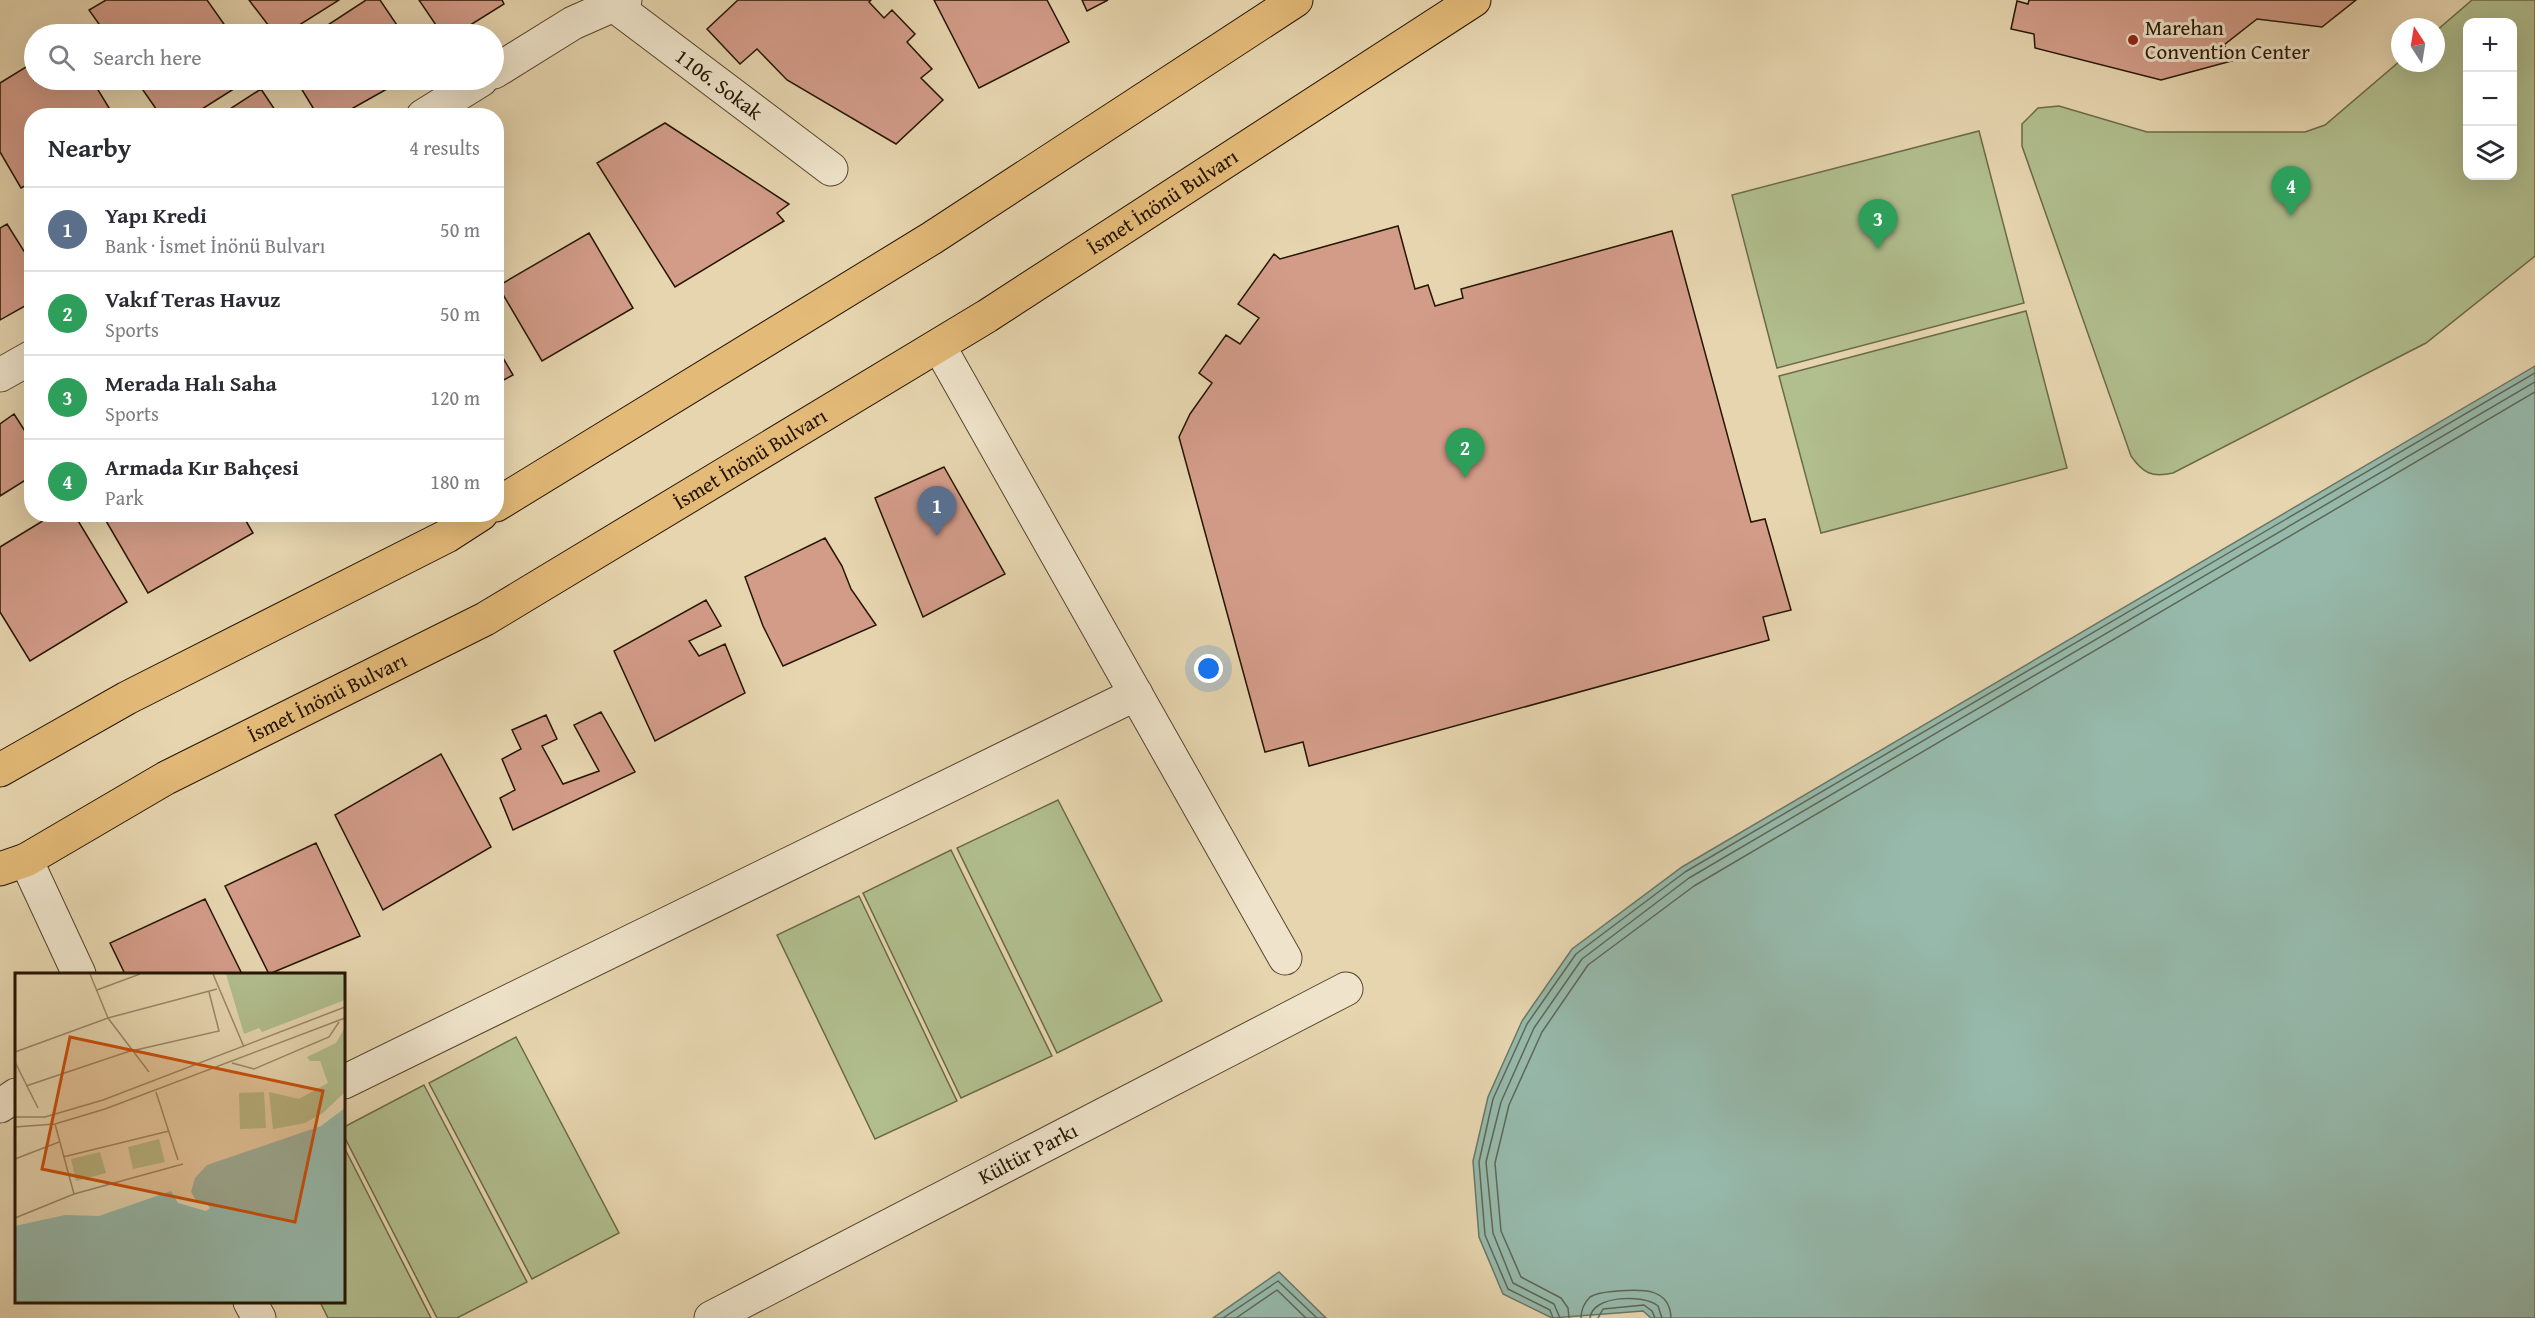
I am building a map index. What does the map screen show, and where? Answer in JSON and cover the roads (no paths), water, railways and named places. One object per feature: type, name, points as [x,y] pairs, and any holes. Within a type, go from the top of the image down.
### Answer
[{"type":"main road","points":[[504,500],[932,238],[1296,0]]},
{"type":"main road","name":"İsmet İnönü Bulvarı","points":[[13,865],[166,778],[484,619],[939,346],[1474,0]]},
{"type":"main road","points":[[0,770],[127,698],[447,536],[469,522]]},
{"type":"street","points":[[504,66],[573,23],[615,2]]},
{"type":"street","name":"1106. Sokak","points":[[615,2],[831,169]]},
{"type":"street","points":[[436,108],[465,90]]},
{"type":"street","points":[[939,346],[1285,958]]},
{"type":"street","points":[[0,375],[24,362]]},
{"type":"street","points":[[345,1082],[1136,694]]},
{"type":"street","points":[[13,865],[79,973]]},
{"type":"street","name":"Kültür Parkı","points":[[711,1318],[1346,989]]},
{"type":"street","points":[[0,1106],[15,1096]]},
{"type":"street","points":[[251,1303],[259,1318]]},
{"type":"water","points":[[2535,366],[2535,1318],[1651,1318],[1643,1311],[1552,1318],[1503,1294],[1479,1237],[1473,1161],[1488,1097],[1522,1021],[1572,949],[1682,867]]},
{"type":"water","points":[[1279,1272],[1326,1318],[1213,1318]]},
{"type":"place","name":"Marehan Convention Center","points":[[2133,40]]},
{"type":"place","name":"Armada Kır Bahçesi","points":[[2291,216]]},
{"type":"place","name":"Merada Halı Saha","points":[[1878,249]]},
{"type":"place","name":"Vakıf Teras Havuz","points":[[1465,478]]},
{"type":"place","name":"Yapı Kredi","points":[[937,536]]}]
